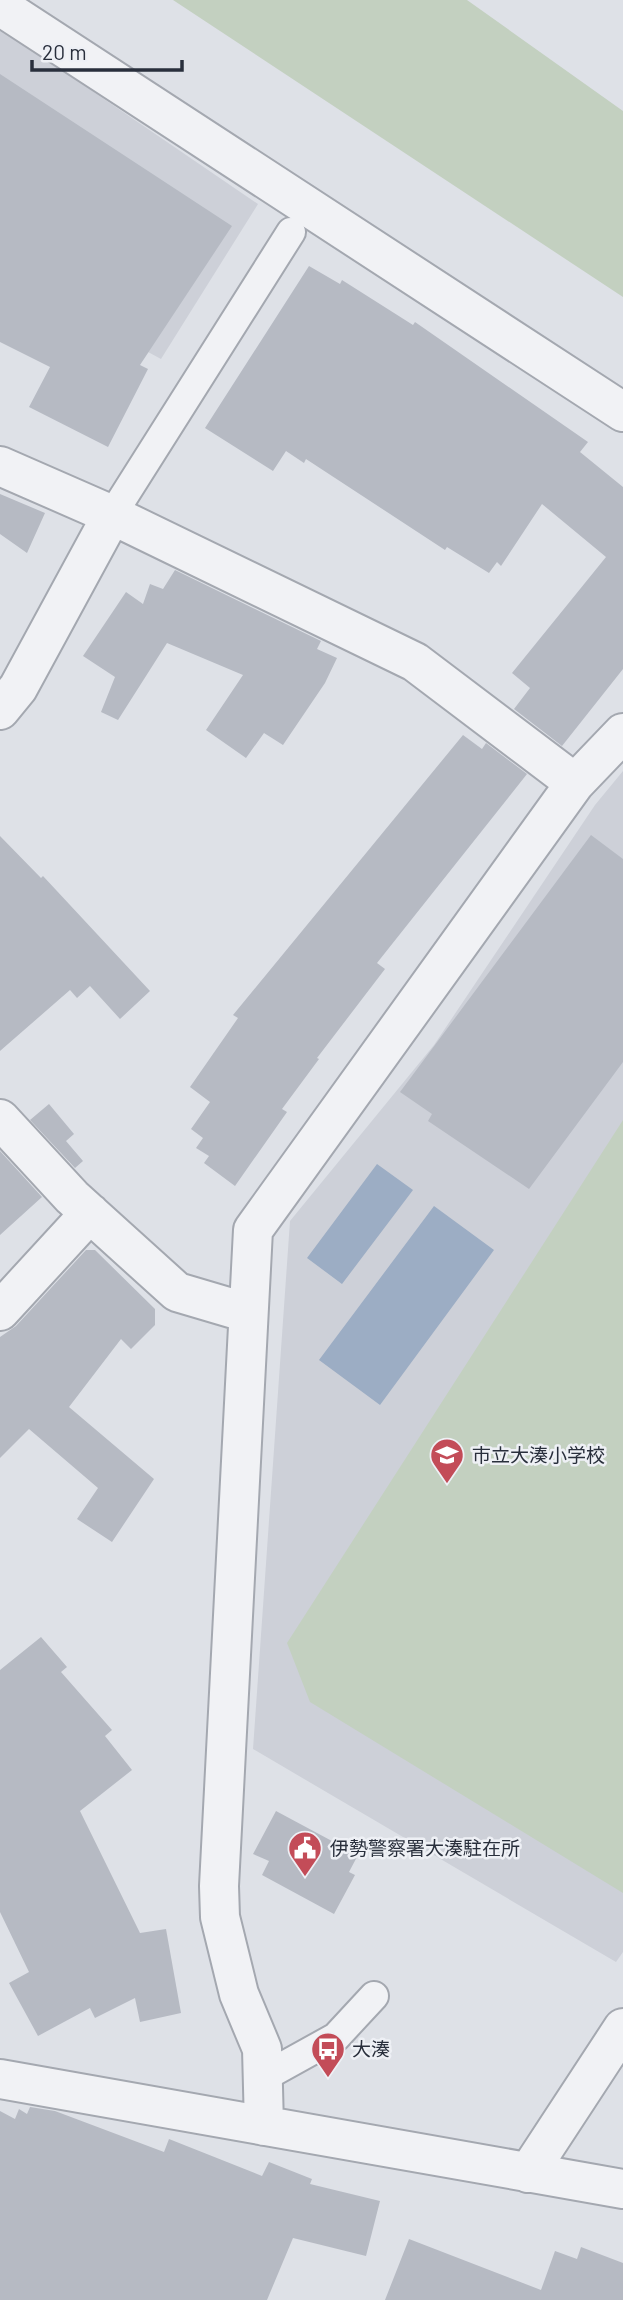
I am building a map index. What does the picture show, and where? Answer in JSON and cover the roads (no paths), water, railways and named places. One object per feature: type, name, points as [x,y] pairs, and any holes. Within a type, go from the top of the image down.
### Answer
[{"type":"street","points":[[0,6],[623,412]]},
{"type":"street","points":[[0,466],[112,515],[415,662],[575,783]]},
{"type":"street","points":[[0,710],[18,688],[112,515]]},
{"type":"street","points":[[264,2126],[262,2049],[239,1994],[220,1917],[219,1886],[253,1230],[575,783],[623,733]]},
{"type":"street","points":[[0,1119],[90,1213],[177,1292],[248,1313]]},
{"type":"street","points":[[0,1311],[90,1213]]},
{"type":"street","points":[[528,2173],[623,2028]]},
{"type":"street","points":[[0,2079],[623,2189]]},
{"type":"lane","points":[[112,515],[291,232]]},
{"type":"lane","points":[[262,2078],[335,2037],[374,1996]]},
{"type":"water","points":[[377,1164],[413,1190],[342,1284],[307,1258]]},
{"type":"water","points":[[434,1206],[494,1250],[380,1405],[319,1360]]},
{"type":"place","name":"市立大湊小学校","points":[[447,1485]]},
{"type":"place","name":"伊勢警察署大湊駐在所","points":[[305,1878]]},
{"type":"place","name":"大湊","points":[[328,2079]]}]
